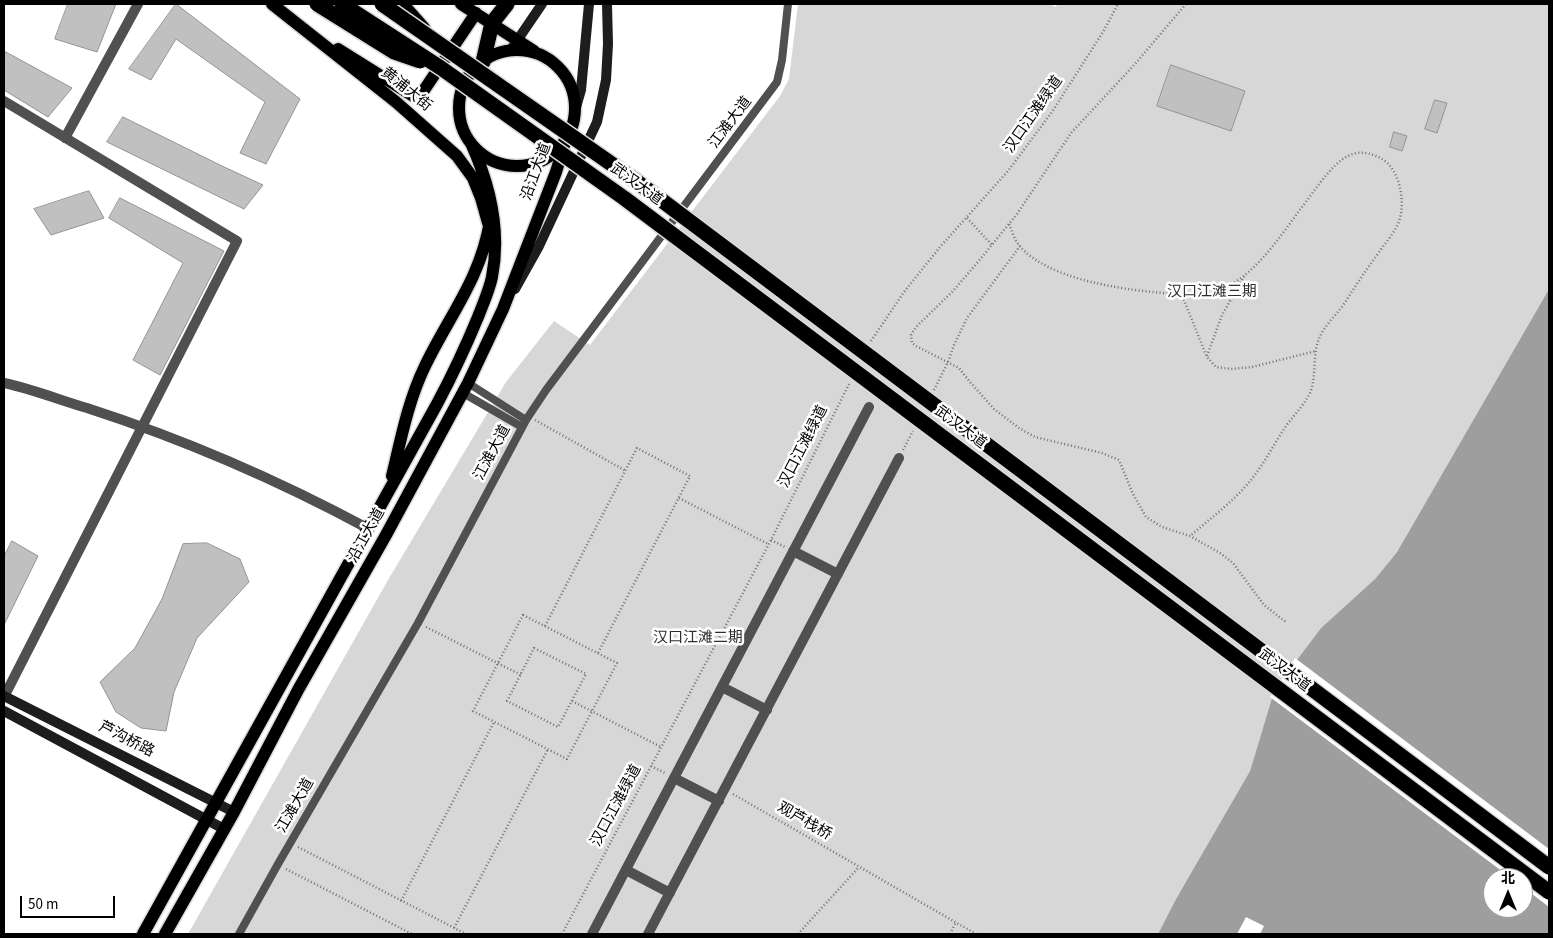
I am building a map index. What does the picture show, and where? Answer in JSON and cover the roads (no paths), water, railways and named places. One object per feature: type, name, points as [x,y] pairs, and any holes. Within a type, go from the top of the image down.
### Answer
[{"type":"highway","points":[[317,4],[394,52],[441,68]]},
{"type":"highway","name":"武汉大道","points":[[342,4],[441,68],[624,198],[1549,892]]},
{"type":"highway","name":"武汉大道","points":[[382,4],[636,181],[1549,867]]},
{"type":"highway","points":[[401,4],[431,38]]},
{"type":"highway","points":[[482,62],[492,23],[507,4]]},
{"type":"main road","name":"黄浦大街","points":[[272,4],[396,102],[458,156],[473,178],[489,226]]},
{"type":"main road","points":[[461,4],[557,66],[573,91],[575,111]]},
{"type":"main road","points":[[510,51],[542,4]]},
{"type":"main road","points":[[540,55],[520,50],[491,57],[475,69],[464,85],[460,105],[462,125],[471,142],[490,159],[514,166],[530,164],[544,159],[566,139],[572,126],[581,90],[589,4]]},
{"type":"main road","points":[[503,309],[539,246],[597,122],[606,80],[608,44],[607,4]]},
{"type":"main road","points":[[322,43],[343,51],[418,99],[476,13]]},
{"type":"main road","name":"沿江大道","points":[[165,934],[234,812],[298,690],[386,535],[465,388],[503,309],[556,172],[566,139]]},
{"type":"main road","name":"沿江大道","points":[[143,934],[446,389],[485,300],[491,280],[494,253],[492,204],[471,142]]},
{"type":"main road","points":[[388,493],[411,400],[425,366],[474,275],[489,226],[492,204]]},
{"type":"main road","name":"芦沟桥路","points":[[4,697],[234,812]]},
{"type":"main road","name":"芦沟桥路","points":[[4,711],[224,829]]},
{"type":"street","points":[[65,138],[138,4]]},
{"type":"street","points":[[4,102],[237,241],[4,697]]},
{"type":"street","points":[[4,383],[142,426],[245,467],[369,528]]},
{"type":"street","points":[[592,934],[869,407]]},
{"type":"street","points":[[648,934],[899,458]]},
{"type":"street","points":[[793,551],[838,574]]},
{"type":"street","points":[[722,687],[767,710]]},
{"type":"street","points":[[674,778],[719,801]]},
{"type":"street","points":[[626,870],[670,893]]},
{"type":"lane","name":"江滩大道","points":[[239,934],[418,623],[525,421],[546,390],[777,82],[782,60],[788,4]]},
{"type":"lane","points":[[465,388],[525,421]]},
{"type":"lane","points":[[465,388],[525,421]]},
{"type":"park label","name":"汉口江滩三期","points":[[1212,293]]},
{"type":"park label","name":"汉口江滩二期","points":[[698,639]]}]
